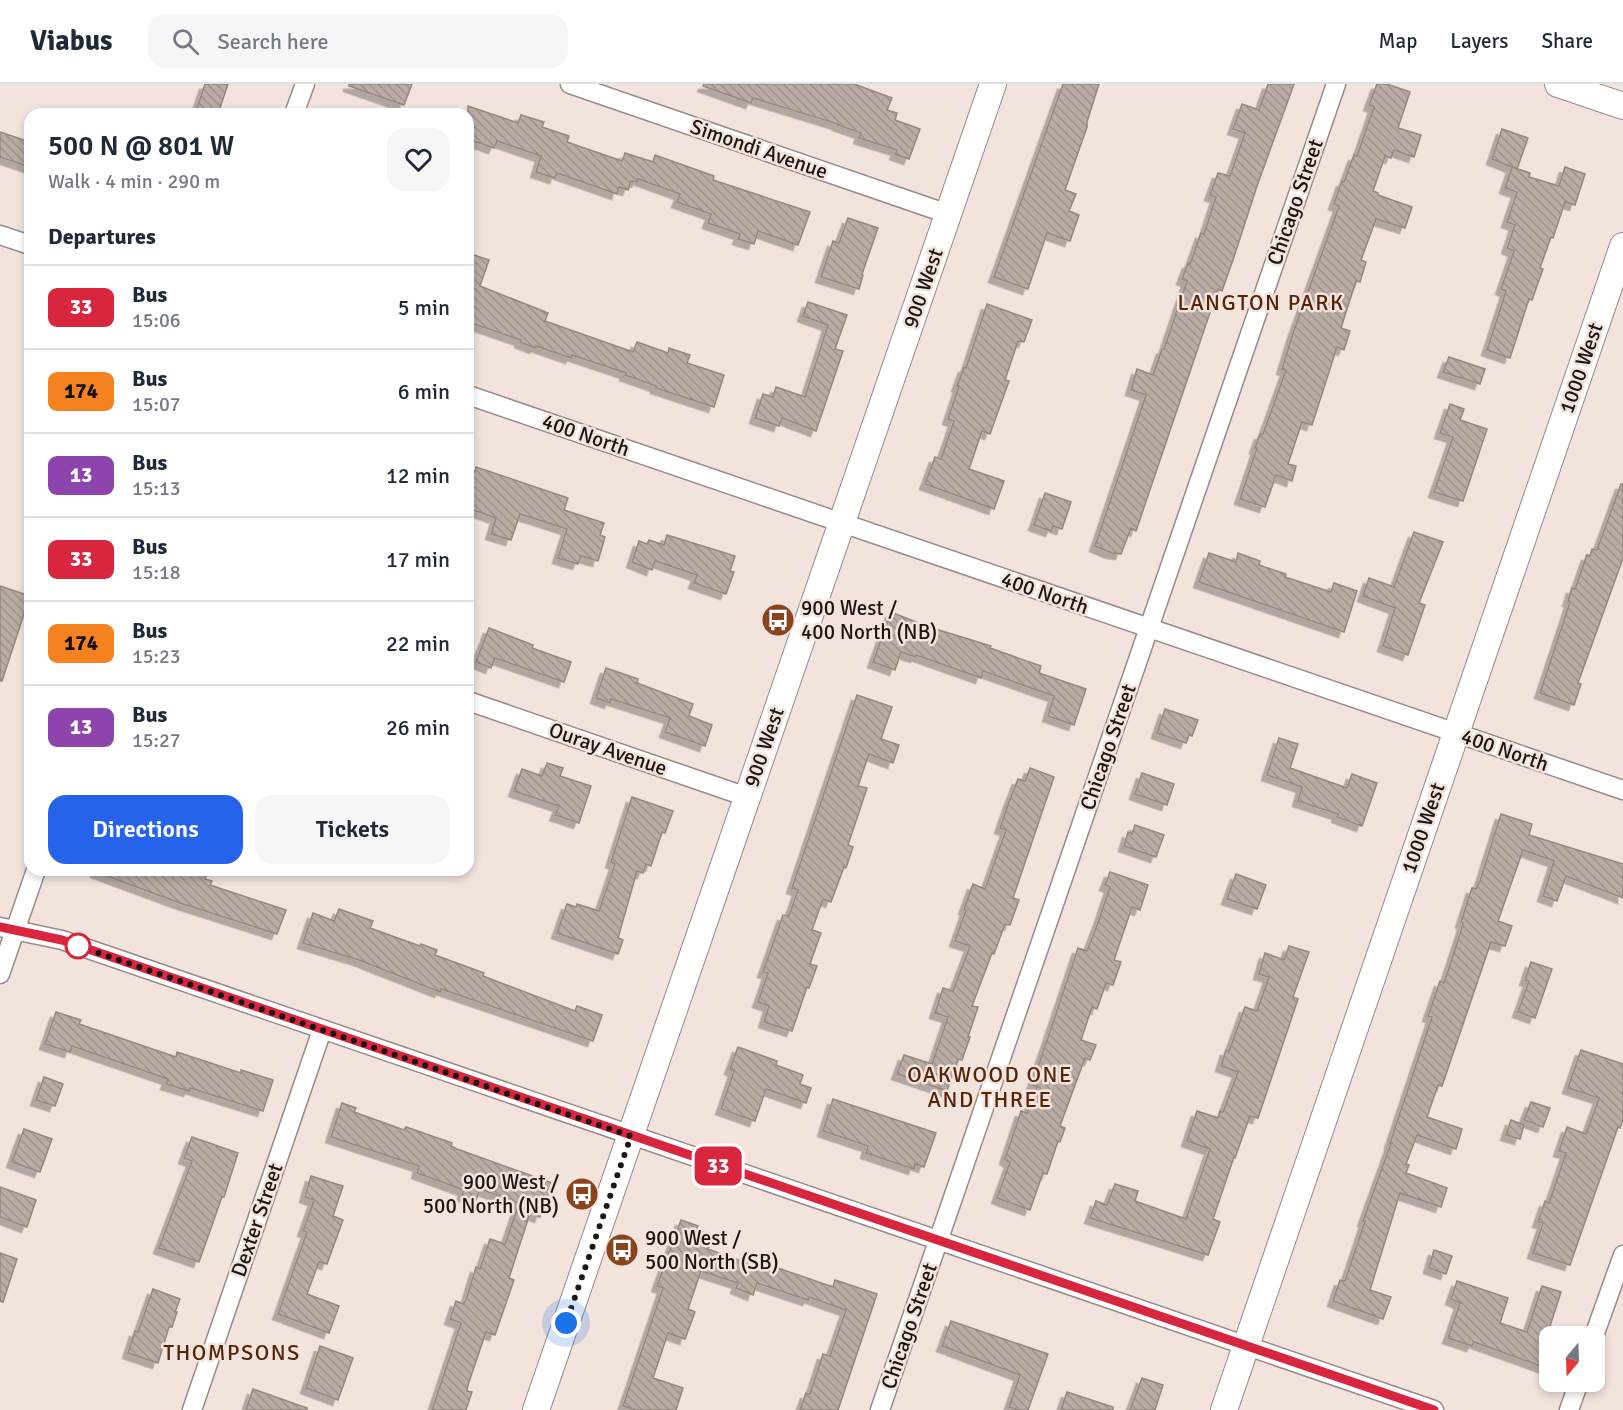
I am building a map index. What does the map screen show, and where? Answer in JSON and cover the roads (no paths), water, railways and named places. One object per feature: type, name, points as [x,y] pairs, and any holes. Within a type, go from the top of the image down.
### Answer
[{"type":"main road","name":"900 West","points":[[536,1410],[993,84]]},
{"type":"main road","points":[[1558,84],[1623,106]]},
{"type":"main road","name":"1000 West","points":[[1224,1410],[1623,246]]},
{"type":"street","points":[[296,108],[304,84]]},
{"type":"street","name":"Simondi Avenue","points":[[570,84],[948,214]]},
{"type":"street","name":"Chicago Street","points":[[880,1410],[1336,84]]},
{"type":"street","points":[[0,235],[24,243]]},
{"type":"street","name":"400 North","points":[[474,397],[1623,790]]},
{"type":"street","name":"Ouray Avenue","points":[[474,703],[747,797]]},
{"type":"street","points":[[0,974],[8,928],[33,876]]},
{"type":"street","points":[[8,928],[62,940],[1434,1410]]},
{"type":"street","name":"Dexter Street","points":[[192,1410],[322,1030]]},
{"type":"street","points":[[1598,1326],[1623,1255]]},
{"type":"street","points":[[1569,1410],[1575,1392]]},
{"type":"place","name":"900 West / 400 North (NB)","points":[[778,620]]},
{"type":"place","name":"900 West / 500 North (NB)","points":[[582,1194]]},
{"type":"place","name":"900 West / 500 North (SB)","points":[[622,1250]]},
{"type":"district","name":"LANGTON PARK","points":[[1261,302]]},
{"type":"district","name":"OAKWOOD ONE AND THREE","points":[[990,1086]]},
{"type":"district","name":"THOMPSONS","points":[[232,1352]]}]
